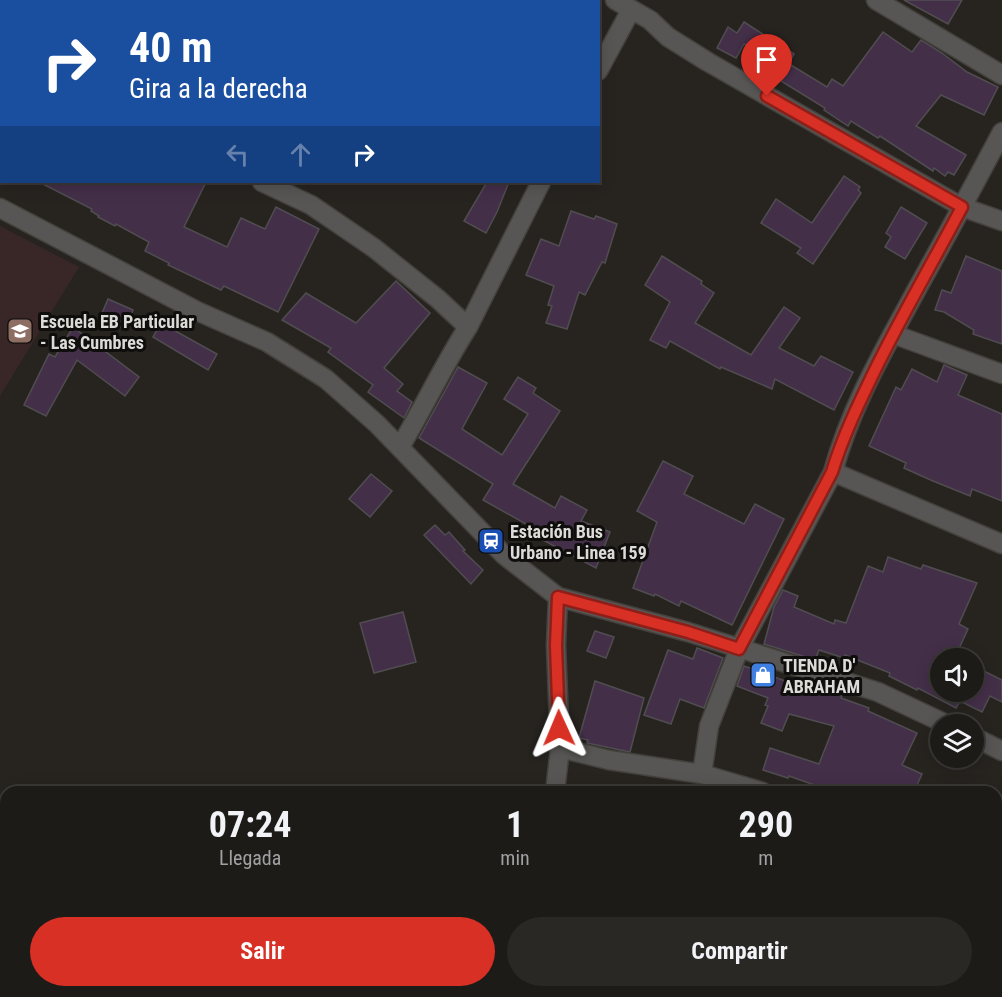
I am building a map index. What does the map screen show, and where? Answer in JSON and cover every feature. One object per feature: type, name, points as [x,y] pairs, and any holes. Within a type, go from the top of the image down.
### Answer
[{"type":"street","points":[[876,0],[1002,75]]},
{"type":"street","points":[[600,66],[623,5],[650,20],[668,37],[708,62],[962,207],[1002,221]]},
{"type":"street","points":[[702,774],[709,726],[739,649],[832,472],[839,448],[857,405],[893,334],[1002,132]]},
{"type":"street","points":[[263,183],[311,205],[374,248],[438,299],[468,327]]},
{"type":"street","points":[[400,447],[445,363],[468,327],[540,183]]},
{"type":"street","points":[[0,208],[197,311],[267,342],[326,379],[400,447],[504,555],[558,597],[688,632],[879,692],[930,716]]},
{"type":"street","points":[[893,334],[1002,374]]},
{"type":"street","points":[[832,472],[1002,544]]},
{"type":"street","points":[[556,786],[560,748],[556,645],[558,597]]},
{"type":"street","points":[[984,743],[1002,751]]},
{"type":"street","points":[[560,748],[609,759],[702,774],[743,786]]},
{"type":"shaded area","name":"Escuela EB Particular - Las Cumbres","points":[[0,226],[79,267],[0,396]]},
{"type":"building","points":[[904,0],[962,0],[948,24]]},
{"type":"building","points":[[744,22],[794,54],[786,67],[744,44],[736,58],[717,48],[728,27],[737,33]]},
{"type":"building","points":[[883,32],[912,52],[921,40],[967,72],[998,87],[984,115],[941,95],[916,126],[966,155],[954,175],[948,172],[945,176],[934,168],[933,171],[880,136],[878,138],[851,121],[848,126],[824,110],[825,108],[781,81],[791,65],[827,87],[832,79],[843,86]]},
{"type":"building","points":[[844,176],[860,187],[858,190],[861,193],[813,264],[797,253],[801,248],[761,223],[776,199],[812,223]]},
{"type":"building","points":[[41,183],[206,183],[184,227],[227,247],[241,218],[265,229],[276,207],[319,229],[278,312],[224,286],[221,290],[168,265],[169,263],[145,251],[149,242],[98,217],[91,211],[92,209]]},
{"type":"building","points":[[486,183],[509,183],[486,233],[464,221]]},
{"type":"building","points":[[901,207],[927,223],[905,259],[885,247],[891,237],[886,233]]},
{"type":"building","points":[[571,211],[594,219],[596,216],[617,224],[605,263],[602,262],[585,295],[579,292],[567,329],[546,323],[552,306],[548,305],[554,286],[526,275],[541,239],[559,246]]},
{"type":"building","points":[[662,256],[702,281],[701,284],[714,293],[695,323],[751,355],[784,307],[800,318],[779,348],[814,366],[821,356],[853,372],[834,410],[775,379],[772,389],[721,367],[720,369],[670,341],[666,348],[650,340],[670,302],[645,285]]},
{"type":"building","points":[[966,256],[1002,271],[1002,344],[973,334],[974,330],[944,312],[935,310],[942,290],[951,293]]},
{"type":"building","points":[[396,281],[430,313],[384,368],[403,384],[397,391],[412,402],[404,418],[368,392],[373,385],[328,352],[331,348],[282,320],[306,293],[356,323]]},
{"type":"building","points":[[108,299],[133,310],[126,329],[100,318]]},
{"type":"building","points":[[161,323],[217,354],[208,370],[153,337]]},
{"type":"building","points":[[73,327],[139,377],[125,396],[77,360],[46,416],[24,405],[49,354],[55,357]]},
{"type":"building","points":[[944,365],[967,375],[958,395],[1002,414],[1002,501],[972,489],[970,496],[933,481],[904,468],[906,463],[869,446],[896,387],[901,390],[912,369],[937,382]]},
{"type":"building","points":[[458,367],[487,383],[462,429],[502,455],[528,414],[504,399],[518,377],[536,388],[533,393],[560,411],[513,484],[555,508],[561,496],[587,510],[581,521],[610,532],[596,568],[539,538],[542,533],[483,500],[493,484],[419,438]]},
{"type":"building","points":[[663,461],[693,476],[684,494],[744,524],[755,504],[784,519],[732,625],[681,601],[679,606],[655,594],[654,596],[633,588],[657,522],[637,511]]},
{"type":"building","points":[[371,474],[392,491],[370,517],[349,499]]},
{"type":"building","points":[[435,525],[445,535],[449,532],[465,550],[463,551],[483,570],[471,584],[424,535]]},
{"type":"building","points":[[888,557],[921,569],[923,565],[977,583],[959,624],[968,629],[959,648],[930,648],[930,694],[889,676],[890,673],[845,655],[844,658],[819,650],[815,660],[764,644],[774,607],[783,590],[798,596],[794,607],[834,624],[835,620],[846,623],[868,566],[883,572]]},
{"type":"building","points":[[403,612],[416,662],[374,673],[360,623]]},
{"type":"building","points":[[595,631],[614,637],[606,658],[587,651]]},
{"type":"building","points":[[697,648],[723,658],[704,708],[680,699],[671,724],[644,715],[668,650],[693,659]]},
{"type":"building","points":[[744,666],[813,691],[815,687],[842,696],[841,698],[869,708],[868,711],[917,733],[902,765],[922,774],[917,786],[817,786],[763,770],[770,748],[819,764],[834,726],[789,714],[782,731],[761,723],[768,706],[765,705],[768,698],[737,686]]},
{"type":"building","points":[[984,671],[1002,680],[1002,702],[990,696],[982,712],[962,702],[984,702]]},
{"type":"building","points":[[595,681],[644,698],[630,752],[587,743],[588,740],[579,738]]},
{"type":"building","points":[[945,702],[959,702],[956,708]]},
{"type":"place","name":"Escuela EB Particular - Las Cumbres","points":[[20,331]]},
{"type":"place","name":"Estación Bus Urbano - Linea 159","points":[[491,541]]},
{"type":"place","name":"TIENDA D' ABRAHAM","points":[[763,675]]},
{"type":"route","points":[[559,728],[556,645],[558,597],[688,632],[739,649],[832,472],[839,448],[857,405],[962,207],[767,96]]}]
